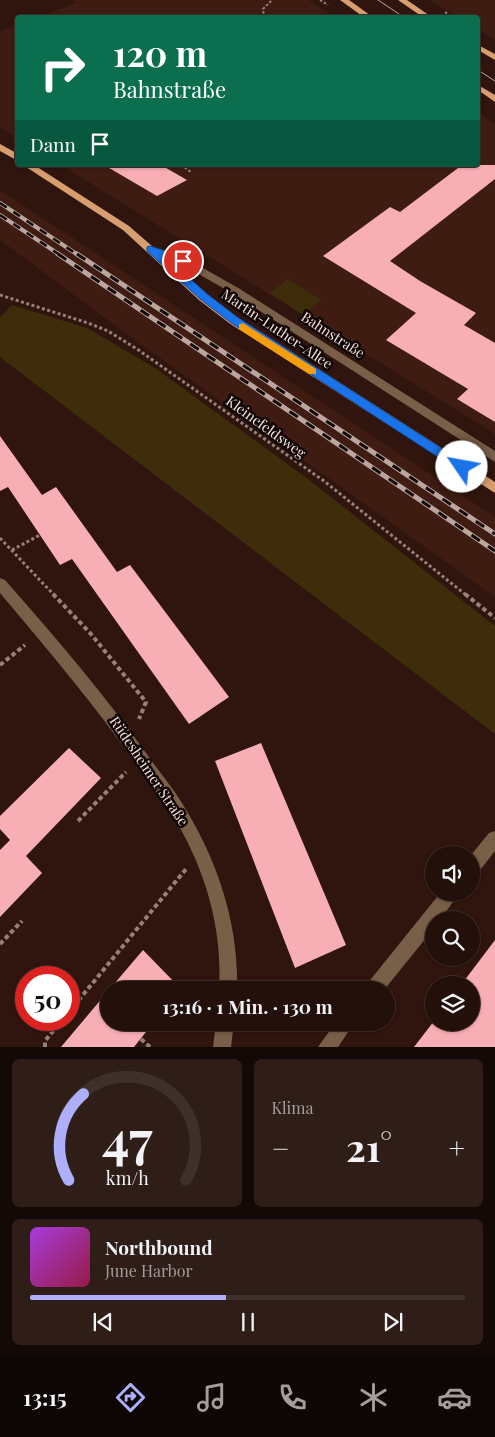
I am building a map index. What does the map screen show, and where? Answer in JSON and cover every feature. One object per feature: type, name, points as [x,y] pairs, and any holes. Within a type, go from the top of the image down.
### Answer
[{"type":"main road","points":[[344,0],[366,15]]},
{"type":"main road","points":[[402,0],[425,15]]},
{"type":"main road","points":[[480,48],[495,58]]},
{"type":"main road","points":[[480,88],[495,99]]},
{"type":"main road","points":[[0,147],[15,156]]},
{"type":"main road","name":"Martin-Luther-Allee","points":[[31,167],[110,217],[150,249],[203,297],[233,320],[495,488]]},
{"type":"street","name":"Bahnstraße","points":[[150,249],[183,261],[236,291],[495,457]]},
{"type":"street","name":"Rüdesheimer Straße","points":[[0,584],[91,689],[130,740],[176,807],[200,851],[215,889],[226,934],[228,981]]},
{"type":"street","points":[[480,857],[495,839]]},
{"type":"street","points":[[380,981],[445,901]]},
{"type":"street","points":[[222,1047],[224,1031]]},
{"type":"street","points":[[327,1047],[340,1031]]},
{"type":"path","points":[[264,15],[263,8],[272,0]]},
{"type":"path","points":[[184,167],[192,172]]},
{"type":"path","name":"Kleinefeldsweg","points":[[0,296],[88,323],[108,331],[137,349],[324,481],[495,618]]},
{"type":"path","points":[[12,550],[40,536]]},
{"type":"path","points":[[0,538],[91,634],[146,702],[130,740]]},
{"type":"path","points":[[0,665],[41,632]]},
{"type":"path","points":[[78,821],[140,757]]},
{"type":"path","points":[[80,998],[200,851]]},
{"type":"path","points":[[0,944],[22,920]]},
{"type":"path","points":[[45,1047],[45,1041],[53,1031]]},
{"type":"path","points":[[141,1039],[150,1047]]},
{"type":"shaded area","points":[[73,0],[309,0],[332,15],[43,15],[76,3]]},
{"type":"shaded area","points":[[429,0],[495,0],[495,40],[480,30],[480,15],[455,15]]},
{"type":"shaded area","points":[[15,26],[15,137],[0,127],[0,31]]},
{"type":"shaded area","points":[[480,113],[495,124],[495,434],[64,167],[480,167]]},
{"type":"shaded area","points":[[0,190],[495,517],[495,597],[125,333],[0,240]]},
{"type":"shaded area","points":[[288,279],[321,300],[302,314],[270,293]]},
{"type":"shaded area","points":[[12,305],[87,328],[155,368],[308,479],[495,626],[495,734],[0,357],[0,317]]},
{"type":"building","points":[[495,165],[495,179],[390,261],[420,281],[476,313],[464,325],[495,343],[495,422],[457,399],[468,389],[386,340],[416,313],[323,256],[390,207],[400,212],[459,167]]},
{"type":"building","points":[[107,167],[164,167],[187,180],[157,196]]},
{"type":"building","points":[[0,436],[42,495],[56,487],[117,572],[130,565],[229,697],[189,724],[72,559],[60,565],[8,487],[0,491]]},
{"type":"building","points":[[261,743],[346,945],[295,968],[215,761]]},
{"type":"building","points":[[69,748],[101,778],[26,856],[42,873],[0,917],[0,850],[10,840],[0,829],[0,816]]},
{"type":"building","points":[[495,940],[495,1047],[414,1047],[426,1031],[480,1031],[480,976],[468,976],[475,966],[480,966],[480,960]]},
{"type":"building","points":[[143,950],[173,981],[117,981]]},
{"type":"building","points":[[100,1001],[100,1031],[147,1031],[134,1047],[61,1047],[74,1031],[80,1031],[80,1024]]},
{"type":"tram line","points":[[378,0],[400,15]]},
{"type":"tram line","points":[[480,71],[495,81]]},
{"type":"railway","points":[[0,203],[78,255]]},
{"type":"railway","points":[[0,215],[60,255]]},
{"type":"railway","points":[[58,254],[495,551]]},
{"type":"railway","points":[[77,254],[495,534]]},
{"type":"slow traffic","points":[[243,326],[313,371]]},
{"type":"route","points":[[183,261],[150,249],[203,297],[233,320],[462,467]]}]
